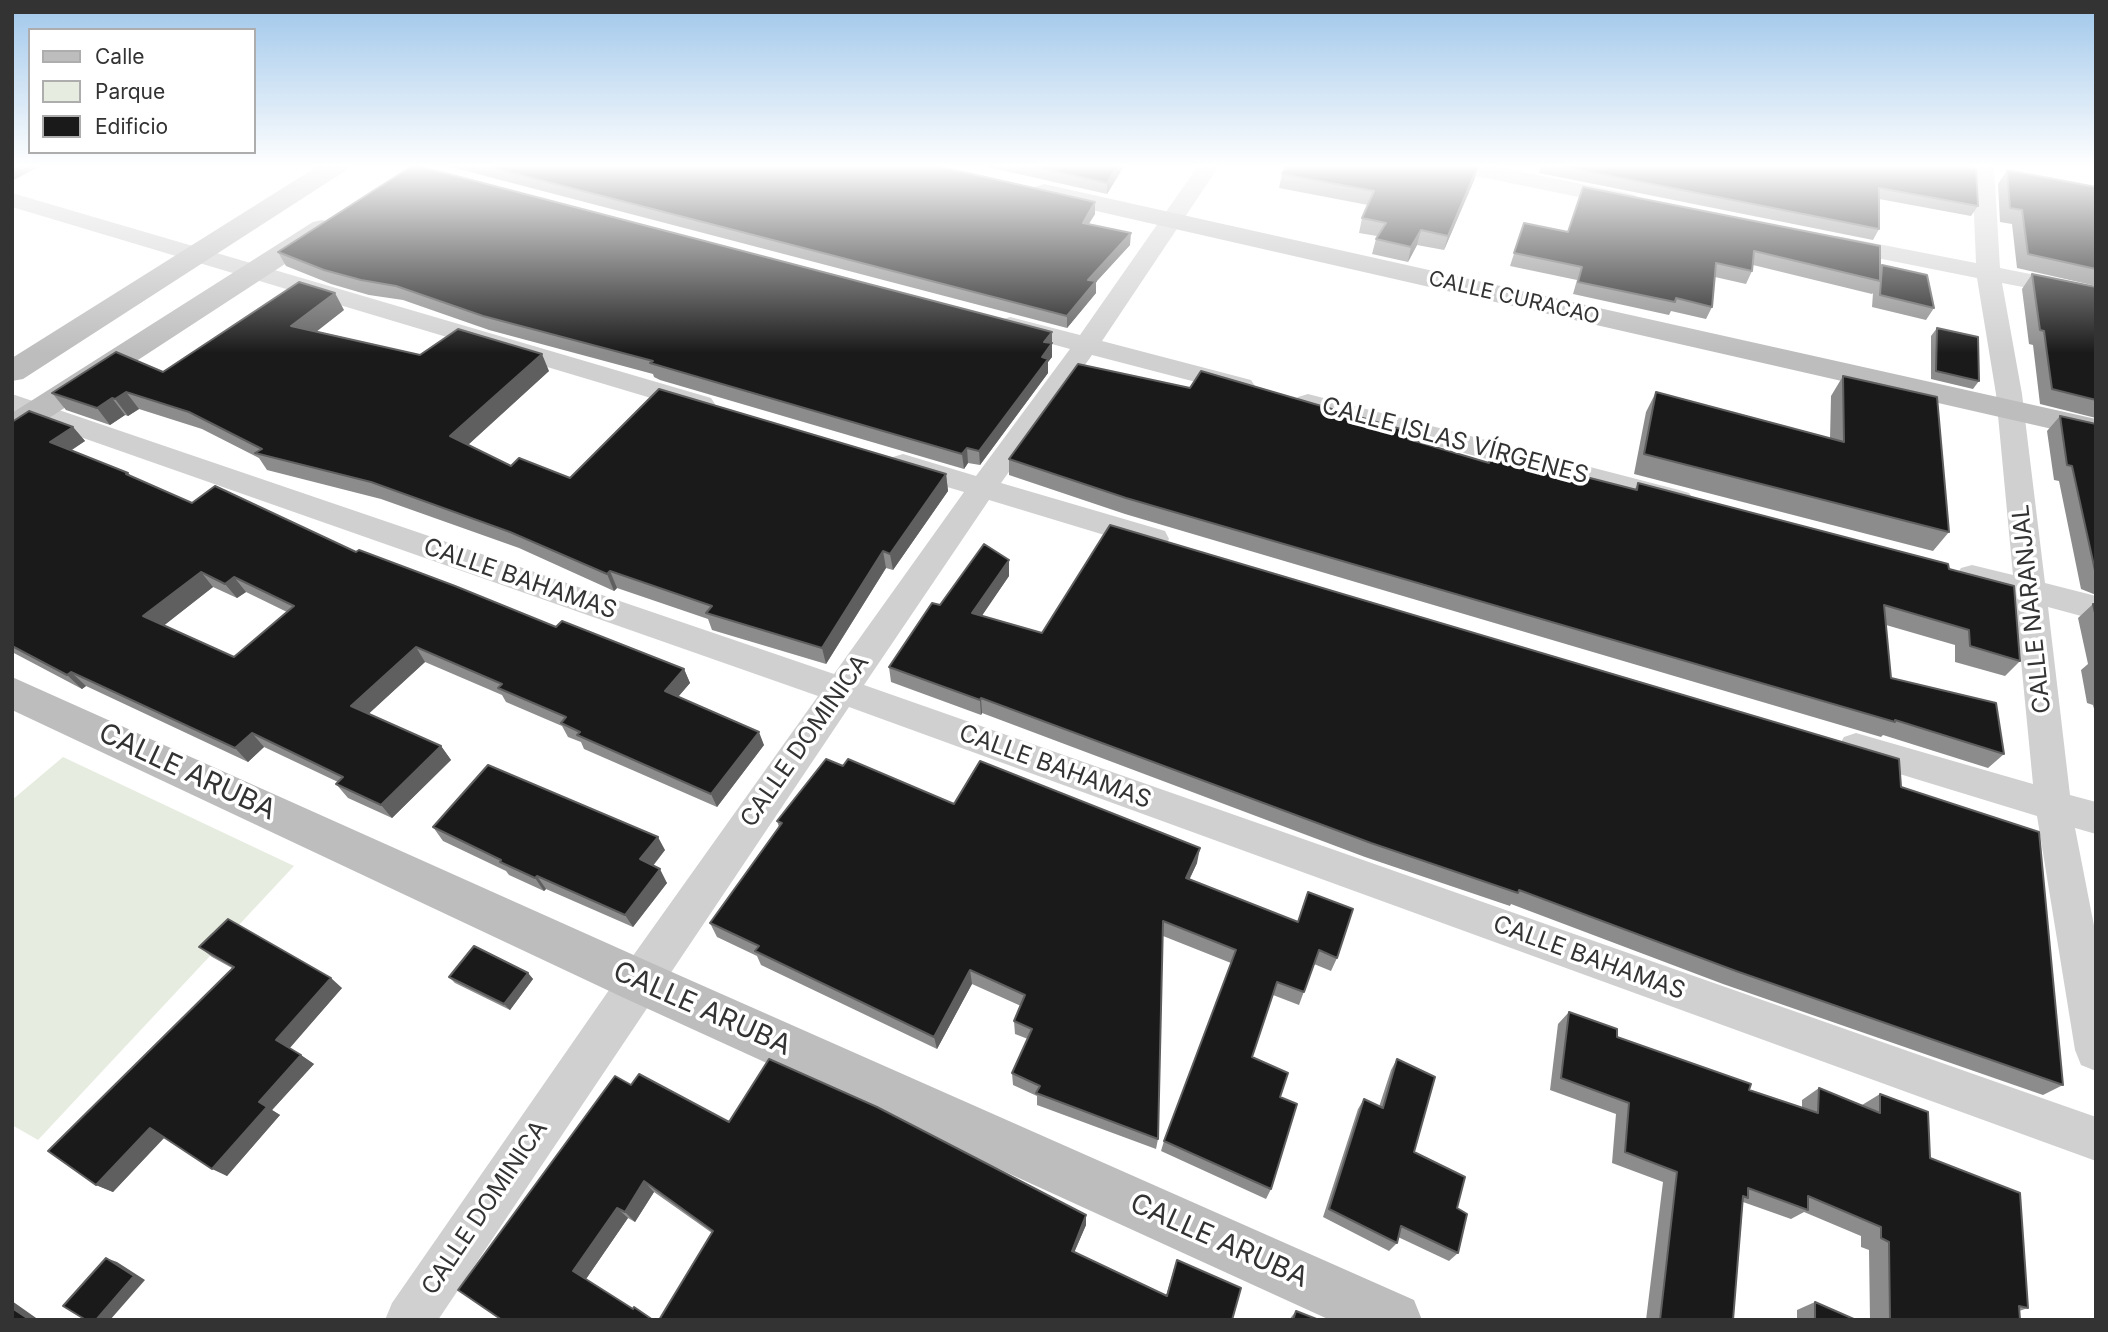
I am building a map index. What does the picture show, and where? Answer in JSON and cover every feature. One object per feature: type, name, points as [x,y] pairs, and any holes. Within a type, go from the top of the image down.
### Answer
[{"type":"main road","points":[[12,372],[239,228]]},
{"type":"main road","points":[[20,414],[322,228]]},
{"type":"main road","name":"CALLE CURACAO","points":[[1204,228],[2096,429]]},
{"type":"main road","name":"CALLE ARUBA","points":[[12,692],[639,981],[1394,1320]]},
{"type":"street","points":[[110,228],[731,413]]},
{"type":"street","name":"CALLE DOMINICA","points":[[409,1320],[840,690],[1167,228]]},
{"type":"street","name":"CALLE NARANJAL","points":[[1987,228],[1988,273],[2009,394],[2053,805],[2096,1050]]},
{"type":"street","points":[[1811,237],[2096,294]]},
{"type":"street","points":[[979,317],[1261,391]]},
{"type":"street","name":"CALLE ISLAS VÍRGENES","points":[[1288,398],[1706,507]]},
{"type":"street","name":"CALLE BAHAMAS","points":[[20,414],[840,690],[2096,1139]]},
{"type":"street","points":[[876,456],[1182,547]]},
{"type":"street","points":[[1949,570],[2096,608]]},
{"type":"street","points":[[1825,737],[2096,818]]},
{"type":"green space","points":[[63,757],[294,866],[38,1140],[12,1125],[12,800]]},
{"type":"building","points":[[315,228],[655,228],[1052,332],[1044,342],[1052,343],[1042,357],[1048,359],[979,451],[967,448],[962,454],[650,363],[653,361],[483,316],[396,286],[324,270],[278,252]]},
{"type":"building","points":[[727,228],[1108,228],[1131,233],[1088,280],[1096,281],[1067,316]]},
{"type":"building","points":[[1383,228],[1451,228],[1448,236],[1421,230],[1411,247],[1376,239]]},
{"type":"building","points":[[1522,228],[1549,228],[1568,232],[1569,228],[1790,228],[1880,246],[1880,281],[1754,251],[1752,271],[1716,263],[1712,307],[1676,298],[1675,302],[1578,282],[1582,267],[1514,253]]},
{"type":"building","points":[[2024,228],[2096,228],[2096,269],[2028,254]]},
{"type":"building","points":[[1882,265],[1927,275],[1934,308],[1880,295]]},
{"type":"building","points":[[2032,274],[2096,287],[2096,400],[2052,389]]},
{"type":"building","points":[[299,282],[335,293],[291,326],[420,355],[458,329],[542,354],[450,436],[511,466],[519,458],[570,478],[659,389],[946,474],[890,554],[883,551],[822,648],[706,613],[712,606],[610,571],[607,574],[510,532],[371,482],[255,453],[262,449],[189,412],[126,392],[97,408],[52,393],[116,352],[163,372]]},
{"type":"building","points":[[1937,328],[1978,337],[1979,381],[1936,371]]},
{"type":"building","points":[[1078,364],[1190,388],[1201,371],[1411,432],[1408,439],[1489,463],[1492,453],[1637,490],[1638,483],[1948,564],[1949,569],[2014,586],[2020,661],[1970,646],[1969,630],[1884,605],[1891,678],[1996,703],[2004,754],[1895,720],[1126,498],[1009,459]]},
{"type":"building","points":[[1843,376],[1937,397],[1949,532],[1644,454],[1656,392],[1844,442]]},
{"type":"building","points":[[29,411],[73,427],[50,442],[128,473],[126,474],[192,503],[215,486],[356,552],[359,550],[455,586],[556,627],[562,621],[684,669],[665,691],[759,732],[711,794],[577,735],[580,732],[561,723],[566,717],[498,688],[502,684],[416,647],[351,706],[441,746],[381,805],[336,784],[343,777],[252,733],[235,748],[71,672],[67,675],[12,646],[12,422]],"holes":[[[201,572],[225,584],[234,577],[294,606],[234,657],[143,616]]]},
{"type":"building","points":[[2060,416],[2096,424],[2096,575],[2072,466],[2067,465]]},
{"type":"building","points":[[1110,525],[1899,759],[1901,787],[2039,832],[2063,1085],[1736,971],[1519,890],[1518,893],[1371,843],[981,698],[980,700],[889,667],[932,603],[940,605],[984,544],[1009,560],[972,613],[1042,633]]},
{"type":"building","points":[[826,759],[843,766],[848,759],[954,804],[980,761],[1200,848],[1186,878],[1298,922],[1308,892],[1353,909],[1337,958],[1319,950],[1304,992],[1277,982],[1252,1057],[1288,1073],[1280,1097],[1297,1104],[1271,1189],[1164,1141],[1236,950],[1163,921],[1158,1139],[1036,1093],[1040,1086],[1012,1073],[1032,1029],[1014,1021],[1025,995],[970,970],[934,1037],[755,951],[759,946],[710,923],[782,823],[777,821]]},
{"type":"building","points":[[488,765],[658,837],[640,859],[660,869],[625,915],[500,862],[501,860],[433,827]]},
{"type":"building","points":[[228,919],[331,978],[276,1040],[301,1055],[259,1102],[267,1107],[212,1169],[150,1128],[96,1185],[48,1151],[234,967],[199,947]]},
{"type":"building","points":[[474,946],[528,973],[504,1004],[449,977]]},
{"type":"building","points":[[1569,1012],[1617,1029],[1617,1037],[1751,1084],[1749,1090],[1818,1113],[1819,1088],[1880,1113],[1880,1094],[1928,1112],[1930,1158],[2020,1193],[2028,1308],[2019,1306],[2020,1320],[1890,1320],[1889,1242],[1881,1238],[1881,1227],[1808,1196],[1808,1210],[1748,1188],[1748,1198],[1743,1196],[1733,1320],[1660,1320],[1677,1172],[1625,1152],[1629,1103],[1561,1078]]},
{"type":"building","points":[[769,1059],[877,1107],[1086,1215],[1072,1251],[1167,1296],[1177,1260],[1241,1288],[1232,1320],[659,1320],[713,1231],[644,1181],[625,1212],[617,1208],[573,1271],[653,1320],[502,1320],[458,1290],[615,1076],[631,1085],[639,1074],[729,1122]]},
{"type":"building","points":[[1397,1059],[1435,1077],[1414,1152],[1465,1177],[1457,1208],[1467,1214],[1458,1253],[1401,1226],[1397,1243],[1329,1209],[1364,1099],[1383,1108]]},
{"type":"building","points":[[106,1258],[134,1276],[96,1320],[86,1320],[63,1306]]},
{"type":"building","points":[[1815,1302],[1856,1320],[1815,1320]]},
{"type":"building","points":[[12,1308],[30,1320],[12,1320]]},
{"type":"building","points":[[1296,1311],[1319,1320],[1293,1320]]}]
